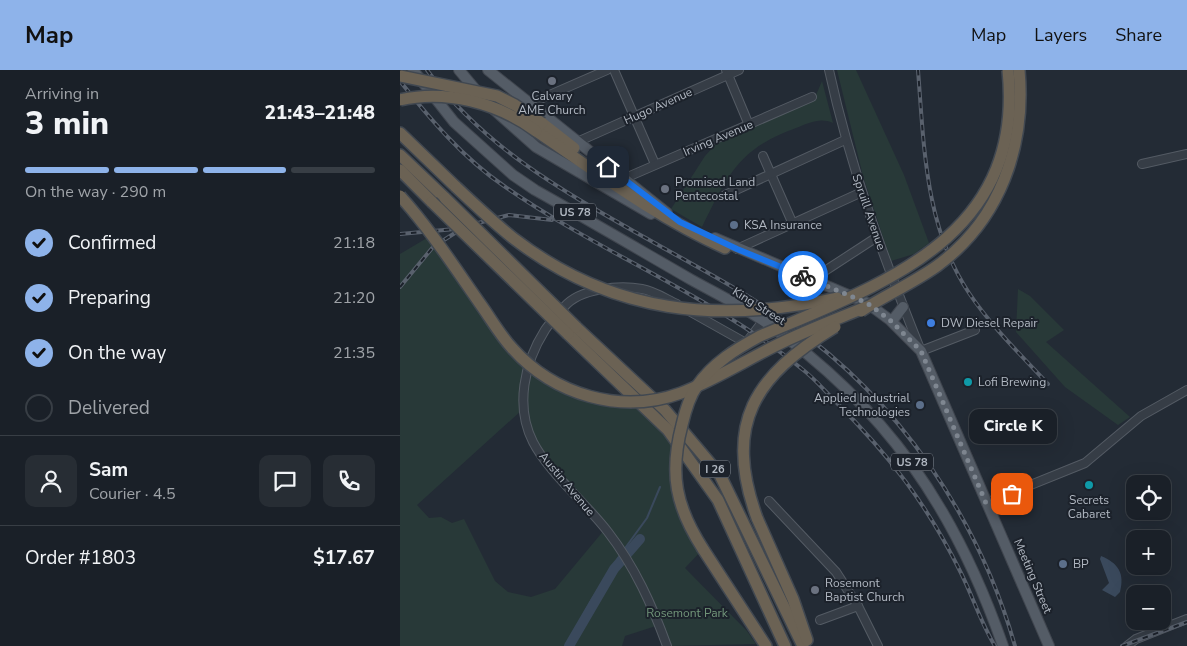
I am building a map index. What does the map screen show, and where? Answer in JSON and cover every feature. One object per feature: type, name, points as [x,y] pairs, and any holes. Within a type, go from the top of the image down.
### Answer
[{"type":"highway","points":[[766,646],[690,529],[681,508],[674,464],[683,421],[698,386],[723,359],[740,346],[868,290],[910,267],[932,252],[968,217],[980,200],[996,170],[1007,128],[1008,70]]},
{"type":"highway","points":[[809,646],[793,599],[757,518],[744,477],[743,456],[746,428],[758,397],[772,375],[791,356],[866,308],[925,274],[947,258],[972,234],[991,208],[1006,176],[1018,132],[1019,70]]},
{"type":"highway","points":[[400,76],[497,96],[515,105],[539,127],[655,212],[684,229],[725,248]]},
{"type":"highway","points":[[400,100],[424,96],[470,101],[507,112],[539,127],[648,203],[671,218],[700,232]]},
{"type":"highway","points":[[400,133],[502,229],[536,254],[583,280],[640,301],[685,310],[739,312],[797,306],[868,290]]},
{"type":"highway","name":"I 26","points":[[400,155],[445,198],[668,430],[718,500],[785,646]]},
{"type":"highway","name":"I 26","points":[[400,170],[432,202],[572,330],[665,410],[720,475],[803,646]]},
{"type":"highway","points":[[400,196],[432,235],[511,347],[549,379],[572,391],[593,398],[646,401],[680,393],[715,378],[780,343],[866,308]]},
{"type":"main road","name":"King Street","points":[[413,70],[454,122],[513,174],[535,190],[763,321],[801,348],[872,413],[910,459],[936,498],[961,546],[990,610],[1003,646]]},
{"type":"main road","points":[[459,70],[507,124],[536,147],[662,220],[725,248],[737,249]]},
{"type":"main road","points":[[488,70],[671,216],[737,249],[867,303],[892,321],[921,351]]},
{"type":"main road","points":[[892,321],[903,307]]},
{"type":"main road","name":"Meeting Street","points":[[921,351],[986,503],[1019,573],[1049,646]]},
{"type":"street","points":[[529,104],[607,70]]},
{"type":"street","points":[[614,70],[655,164]]},
{"type":"street","name":"Hugo Avenue","points":[[577,142],[727,72],[739,70]]},
{"type":"street","name":"Spruill Avenue","points":[[829,70],[846,140],[862,192],[877,237],[921,351]]},
{"type":"street","points":[[727,72],[749,125]]},
{"type":"street","name":"Irving Avenue","points":[[623,179],[812,97]]},
{"type":"street","points":[[725,195],[846,140]]},
{"type":"street","points":[[1142,164],[1187,154]]},
{"type":"street","points":[[763,156],[792,222]]},
{"type":"street","points":[[737,249],[792,222],[862,192]]},
{"type":"street","points":[[811,280],[877,237]]},
{"type":"street","name":"Austin Avenue","points":[[667,646],[650,600],[624,555],[583,501],[546,461],[533,443],[523,416],[523,393],[529,367],[544,330],[567,304],[592,292],[616,287],[644,289],[682,307],[746,343],[763,321]]},
{"type":"street","points":[[921,351],[975,330]]},
{"type":"street","points":[[986,503],[1085,463],[1141,416],[1187,390]]},
{"type":"street","points":[[769,502],[836,572],[858,606],[878,646]]},
{"type":"street","points":[[820,620],[858,606]]},
{"type":"street","points":[[1127,646],[1136,639],[1187,619]]},
{"type":"green space","points":[[837,70],[856,70],[904,175],[929,243],[914,254],[891,261],[863,176]]},
{"type":"green space","points":[[822,81],[833,123],[814,121],[776,136],[760,145],[737,166],[728,178],[702,227],[671,209],[705,156],[718,142],[814,100]]},
{"type":"green space","name":"Rosemont Park","points":[[432,235],[506,340],[560,386],[638,402],[677,442],[675,480],[703,549],[685,568],[747,631],[756,644],[667,646],[659,625],[625,636],[622,646],[400,646],[400,254]],"holes":[[[522,410],[533,443],[605,529],[555,589],[531,597],[508,592],[495,581],[464,519],[452,523],[441,517],[429,518],[417,505]]]},
{"type":"green space","points":[[1018,289],[1030,296],[1064,330],[1046,342],[1130,417],[1118,425],[1065,387],[1016,332]]},
{"type":"water","points":[[1101,556],[1116,565],[1121,574],[1120,592],[1115,597],[1102,590],[1109,583],[1100,559]]},
{"type":"waterway","points":[[623,551],[647,518],[660,487]]},
{"type":"waterway","points":[[569,646],[614,569],[640,539]]},
{"type":"waterway","points":[[566,646],[592,599],[620,555]]},
{"type":"railway","points":[[427,70],[450,98],[474,122],[499,145],[526,165],[613,220],[755,300],[829,354],[866,389],[900,426],[930,466],[957,508],[980,553],[999,599],[1015,646]]},
{"type":"railway","points":[[918,70],[922,128],[929,185],[943,241],[954,268],[969,293],[987,317],[1048,384]]},
{"type":"railway","points":[[400,81],[435,124],[475,163],[504,186],[540,210],[731,319],[767,343],[815,380],[855,421],[906,481],[948,548],[995,646]]},
{"type":"railway","points":[[400,234],[455,229],[509,215],[552,220]]},
{"type":"railway","points":[[400,287],[433,247],[458,231]]},
{"type":"railway","points":[[1122,646],[1187,622]]},
{"type":"way so far","points":[[803,276],[867,303],[890,320],[921,351],[986,503],[1012,494]]},
{"type":"place","name":"Calvary AME Church","points":[[552,81]]},
{"type":"place","name":"Promised Land Pentecostal","points":[[665,189]]},
{"type":"place","name":"KSA Insurance","points":[[734,225]]},
{"type":"place","name":"DW Diesel Repair","points":[[931,323]]},
{"type":"place","name":"Lofi Brewing","points":[[968,382]]},
{"type":"place","name":"Applied Industrial Technologies","points":[[920,405]]},
{"type":"place","name":"Secrets Cabaret","points":[[1089,485]]},
{"type":"place","name":"Circle K","points":[[1012,494]]},
{"type":"place","name":"BP","points":[[1063,564]]},
{"type":"place","name":"Rosemont Baptist Church","points":[[815,590]]},
{"type":"route","points":[[608,167],[680,222],[737,249],[803,276]]}]
